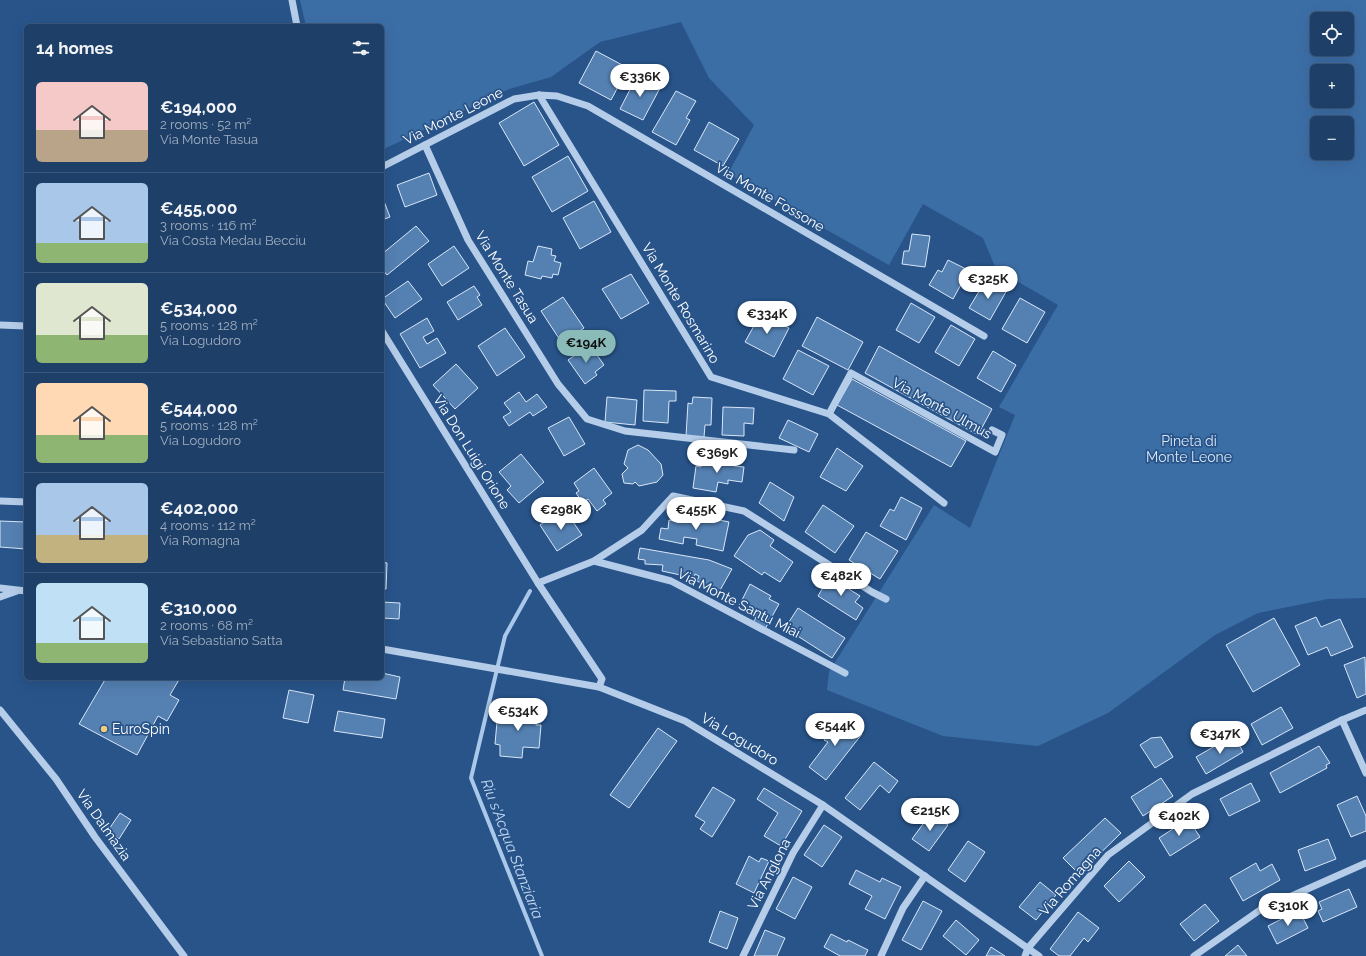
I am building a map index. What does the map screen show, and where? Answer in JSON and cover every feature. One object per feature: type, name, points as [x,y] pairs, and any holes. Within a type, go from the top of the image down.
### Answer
[{"type":"street","points":[[292,0],[297,24]]},
{"type":"street","name":"Via Monte Leone","points":[[384,166],[514,99],[539,95]]},
{"type":"street","name":"Via Monte Fossone","points":[[539,95],[556,96],[588,106],[984,336]]},
{"type":"street","name":"Via Monte Rosmarino","points":[[539,95],[711,377],[829,414],[944,503]]},
{"type":"street","name":"Via Monte Tasua","points":[[425,145],[468,240],[558,384],[587,419],[625,431],[794,450]]},
{"type":"street","points":[[0,325],[24,326]]},
{"type":"street","name":"Via Don Luigi Orione","points":[[386,344],[538,583],[602,679],[599,688]]},
{"type":"street","name":"Via Monte Ulmus","points":[[829,414],[851,373],[995,452],[1002,435],[992,430]]},
{"type":"street","points":[[538,583],[594,560],[642,530],[673,496],[744,511],[872,592],[886,598]]},
{"type":"street","points":[[0,500],[24,502]]},
{"type":"street","name":"Via Monte Santu Miai","points":[[594,560],[671,581],[845,673]]},
{"type":"street","points":[[0,588],[22,591]]},
{"type":"street","points":[[0,597],[22,591]]},
{"type":"street","name":"Via Logudoro","points":[[384,649],[599,688],[685,721],[823,805],[1039,956]]},
{"type":"street","name":"Via Dalmazia","points":[[0,710],[56,779],[95,837],[184,956]]},
{"type":"street","name":"Via Romagna","points":[[1028,948],[1108,855],[1186,798],[1342,720],[1366,710]]},
{"type":"street","points":[[1342,720],[1366,773]]},
{"type":"street","name":"Via Anglona","points":[[742,956],[793,853],[823,805]]},
{"type":"street","points":[[1194,956],[1260,910],[1366,862]]},
{"type":"street","points":[[881,956],[903,908],[925,876]]},
{"type":"street","points":[[1025,956],[1028,948]]},
{"type":"green space","name":"Pineta di Monte Leone","points":[[300,0],[1366,0],[1366,598],[1328,599],[1258,613],[1215,635],[1108,713],[1038,746],[943,736],[827,690],[829,672],[934,505],[970,528],[1015,415],[999,407],[1058,305],[996,269],[983,238],[923,204],[889,265],[728,174],[754,125],[709,78],[681,22],[600,42],[551,77],[509,89],[384,149],[384,24],[306,24]]},
{"type":"building","points":[[596,51],[628,68],[611,100],[579,83]]},
{"type":"building","points":[[637,76],[660,88],[643,120],[620,109]]},
{"type":"building","points":[[676,91],[696,101],[686,118],[690,120],[676,145],[652,132]]},
{"type":"building","points":[[534,102],[559,145],[524,166],[499,123]]},
{"type":"building","points":[[709,122],[739,139],[723,166],[694,150]]},
{"type":"building","points":[[568,156],[588,191],[552,212],[532,177]]},
{"type":"building","points":[[429,173],[437,195],[405,207],[397,185]]},
{"type":"building","points":[[384,201],[390,217],[384,219]]},
{"type":"building","points":[[594,201],[611,232],[580,249],[563,218]]},
{"type":"building","points":[[416,226],[429,241],[387,275],[384,271],[384,252]]},
{"type":"building","points":[[912,234],[930,236],[925,267],[902,264],[904,251],[909,251]]},
{"type":"building","points":[[454,246],[469,268],[442,286],[428,264]]},
{"type":"building","points":[[538,246],[552,249],[551,255],[556,256],[554,261],[561,263],[558,275],[553,274],[552,278],[542,276],[541,279],[525,275],[528,261],[533,262]]},
{"type":"building","points":[[948,260],[966,269],[961,277],[964,279],[953,299],[929,285],[938,270],[942,272]]},
{"type":"building","points":[[631,274],[649,303],[621,319],[602,289]]},
{"type":"building","points":[[408,281],[422,299],[395,318],[384,302],[384,298]]},
{"type":"building","points":[[992,282],[1007,290],[990,320],[969,308],[984,283],[990,286]]},
{"type":"building","points":[[474,286],[480,295],[477,297],[482,305],[458,320],[447,302]]},
{"type":"building","points":[[563,297],[584,328],[562,343],[541,311]]},
{"type":"building","points":[[1020,298],[1045,312],[1027,343],[1002,329]]},
{"type":"building","points":[[911,303],[935,317],[919,343],[896,330]]},
{"type":"building","points":[[761,313],[789,328],[774,357],[745,342]]},
{"type":"building","points":[[817,317],[863,342],[848,370],[802,346]]},
{"type":"building","points":[[427,318],[434,331],[423,337],[427,344],[437,338],[446,353],[420,368],[400,334]]},
{"type":"building","points":[[951,325],[975,339],[959,366],[935,352]]},
{"type":"building","points":[[505,328],[525,357],[497,376],[478,346]]},
{"type":"building","points":[[590,345],[604,365],[595,372],[597,375],[585,384],[568,360]]},
{"type":"building","points":[[879,346],[992,409],[978,435],[865,373]]},
{"type":"building","points":[[798,350],[829,366],[813,395],[783,379]]},
{"type":"building","points":[[993,351],[1016,365],[1001,392],[977,378]]},
{"type":"building","points":[[456,364],[478,388],[455,409],[433,385]]},
{"type":"building","points":[[852,379],[966,441],[951,467],[837,405]]},
{"type":"building","points":[[644,390],[676,391],[676,401],[669,401],[668,423],[643,421]]},
{"type":"building","points":[[519,392],[526,402],[537,394],[547,407],[533,416],[530,412],[509,426],[503,417],[511,412],[504,403]]},
{"type":"building","points":[[607,397],[637,400],[635,425],[605,422]]},
{"type":"building","points":[[693,397],[712,398],[711,425],[705,425],[704,437],[686,436],[688,403],[692,404]]},
{"type":"building","points":[[723,407],[754,408],[753,424],[744,423],[744,436],[722,435]]},
{"type":"building","points":[[569,417],[585,444],[564,456],[548,428]]},
{"type":"building","points":[[788,420],[818,434],[809,452],[779,438]]},
{"type":"building","points":[[638,445],[648,450],[661,464],[663,475],[657,482],[639,486],[635,482],[633,484],[624,483],[622,474],[628,468],[624,464],[628,450]]},
{"type":"building","points":[[837,448],[863,466],[846,491],[820,477]]},
{"type":"building","points":[[521,454],[544,482],[519,503],[507,490],[511,486],[499,472]]},
{"type":"building","points":[[719,458],[735,460],[734,466],[744,467],[742,482],[728,480],[728,484],[718,482],[716,492],[693,488],[696,466],[701,467],[703,459],[719,461]]},
{"type":"building","points":[[594,468],[612,493],[603,500],[606,504],[597,511],[588,499],[583,503],[576,493],[579,491],[574,483]]},
{"type":"building","points":[[770,482],[794,497],[784,521],[759,503]]},
{"type":"building","points":[[901,497],[922,508],[906,540],[880,526],[890,509],[894,511]]},
{"type":"building","points":[[823,505],[854,526],[835,553],[805,532]]},
{"type":"building","points":[[676,511],[729,522],[723,551],[696,545],[697,539],[684,537],[683,544],[659,539],[661,528],[668,529],[669,520],[674,521]]},
{"type":"building","points":[[559,512],[562,517],[567,513],[582,535],[557,551],[540,525]]},
{"type":"building","points":[[0,521],[24,522],[24,549],[0,547]]},
{"type":"building","points":[[760,530],[774,540],[770,546],[793,562],[780,582],[764,572],[762,575],[734,556],[748,535]]},
{"type":"building","points":[[866,532],[898,551],[880,579],[849,560]]},
{"type":"building","points":[[640,548],[709,560],[732,569],[719,592],[697,581],[699,576],[695,574],[694,578],[662,571],[663,565],[645,564],[645,560],[638,559]]},
{"type":"building","points":[[384,562],[387,563],[386,589],[384,589]]},
{"type":"building","points":[[827,575],[860,596],[855,602],[863,608],[856,620],[818,596],[824,586],[822,584]]},
{"type":"building","points":[[750,584],[771,596],[769,599],[779,604],[765,629],[753,622],[756,618],[738,608]]},
{"type":"building","points":[[384,602],[400,603],[399,619],[384,618]]},
{"type":"building","points":[[798,608],[845,638],[832,658],[785,628]]},
{"type":"building","points":[[1316,617],[1321,627],[1340,619],[1353,647],[1331,656],[1327,647],[1308,655],[1295,626]]},
{"type":"building","points":[[1274,618],[1300,665],[1253,692],[1226,645]]},
{"type":"building","points":[[1365,657],[1366,694],[1357,698],[1344,665]]},
{"type":"building","points":[[384,673],[400,677],[396,699],[343,690],[345,680],[384,680]]},
{"type":"building","points":[[105,680],[179,680],[170,695],[179,700],[167,721],[158,716],[137,755],[79,724]]},
{"type":"building","points":[[289,690],[314,695],[308,723],[283,718]]},
{"type":"building","points":[[509,706],[537,709],[536,725],[541,725],[539,748],[523,747],[522,758],[500,756],[500,745],[495,744],[497,722],[508,723]]},
{"type":"building","points":[[1281,707],[1293,728],[1262,745],[1251,724]]},
{"type":"building","points":[[338,711],[385,719],[382,738],[334,731]]},
{"type":"building","points":[[838,715],[862,734],[826,780],[809,767],[828,742],[824,740],[834,728],[830,725]]},
{"type":"building","points":[[658,728],[677,741],[629,808],[610,795]]},
{"type":"building","points":[[1234,735],[1243,752],[1206,774],[1196,757]]},
{"type":"building","points":[[1161,737],[1173,757],[1155,768],[1140,745],[1151,738]]},
{"type":"building","points":[[1319,746],[1330,763],[1326,765],[1327,768],[1280,793],[1270,773]]},
{"type":"building","points":[[874,762],[898,781],[889,793],[880,785],[860,810],[845,798]]},
{"type":"building","points":[[1161,778],[1173,796],[1143,816],[1131,797]]},
{"type":"building","points":[[1251,783],[1260,801],[1229,816],[1220,799]]},
{"type":"building","points":[[713,787],[735,800],[712,837],[700,829],[705,822],[695,816]]},
{"type":"building","points":[[764,788],[802,811],[781,846],[764,836],[778,813],[757,799]]},
{"type":"building","points":[[1357,796],[1366,816],[1366,831],[1351,837],[1337,805]]},
{"type":"building","points":[[120,813],[131,820],[119,839],[107,832]]},
{"type":"building","points":[[931,813],[948,825],[929,851],[912,839]]},
{"type":"building","points":[[1105,818],[1121,833],[1079,874],[1063,858]]},
{"type":"building","points":[[1188,819],[1200,837],[1170,856],[1159,838]]},
{"type":"building","points":[[824,825],[842,837],[822,867],[804,855]]},
{"type":"building","points":[[1328,839],[1336,859],[1305,871],[1298,850]]},
{"type":"building","points":[[968,841],[985,852],[965,882],[948,870]]},
{"type":"building","points":[[749,856],[759,862],[761,858],[769,861],[754,893],[736,884]]},
{"type":"building","points":[[1129,861],[1145,877],[1119,902],[1104,886]]},
{"type":"building","points":[[1256,863],[1260,871],[1272,864],[1280,880],[1243,901],[1230,878]]},
{"type":"building","points":[[856,870],[880,882],[882,878],[901,887],[885,919],[865,909],[872,896],[849,884]]},
{"type":"building","points":[[793,877],[812,887],[795,919],[776,909]]},
{"type":"building","points":[[1040,882],[1056,895],[1036,920],[1019,907]]},
{"type":"building","points":[[1349,889],[1357,907],[1323,922],[1318,911],[1322,909],[1319,902]]},
{"type":"building","points":[[923,901],[942,911],[921,950],[902,940]]},
{"type":"building","points":[[1205,904],[1219,921],[1194,941],[1180,924]]},
{"type":"building","points":[[1299,910],[1308,928],[1277,944],[1268,926]]},
{"type":"building","points":[[720,911],[738,918],[727,949],[709,942]]},
{"type":"building","points":[[1078,912],[1099,928],[1088,942],[1084,938],[1070,956],[1059,956],[1050,949]]},
{"type":"building","points":[[956,920],[979,940],[966,955],[943,936]]},
{"type":"building","points":[[765,930],[785,938],[777,956],[754,956]]},
{"type":"building","points":[[831,934],[847,942],[848,940],[868,950],[865,956],[840,956],[824,947]]},
{"type":"building","points":[[1238,945],[1247,956],[1225,956]]},
{"type":"building","points":[[991,947],[1005,956],[986,956]]},
{"type":"waterway","name":"Riu s'Acqua Stanziaria","points":[[530,591],[505,636],[471,778],[542,956]]},
{"type":"place","name":"EuroSpin","points":[[104,729]]}]
